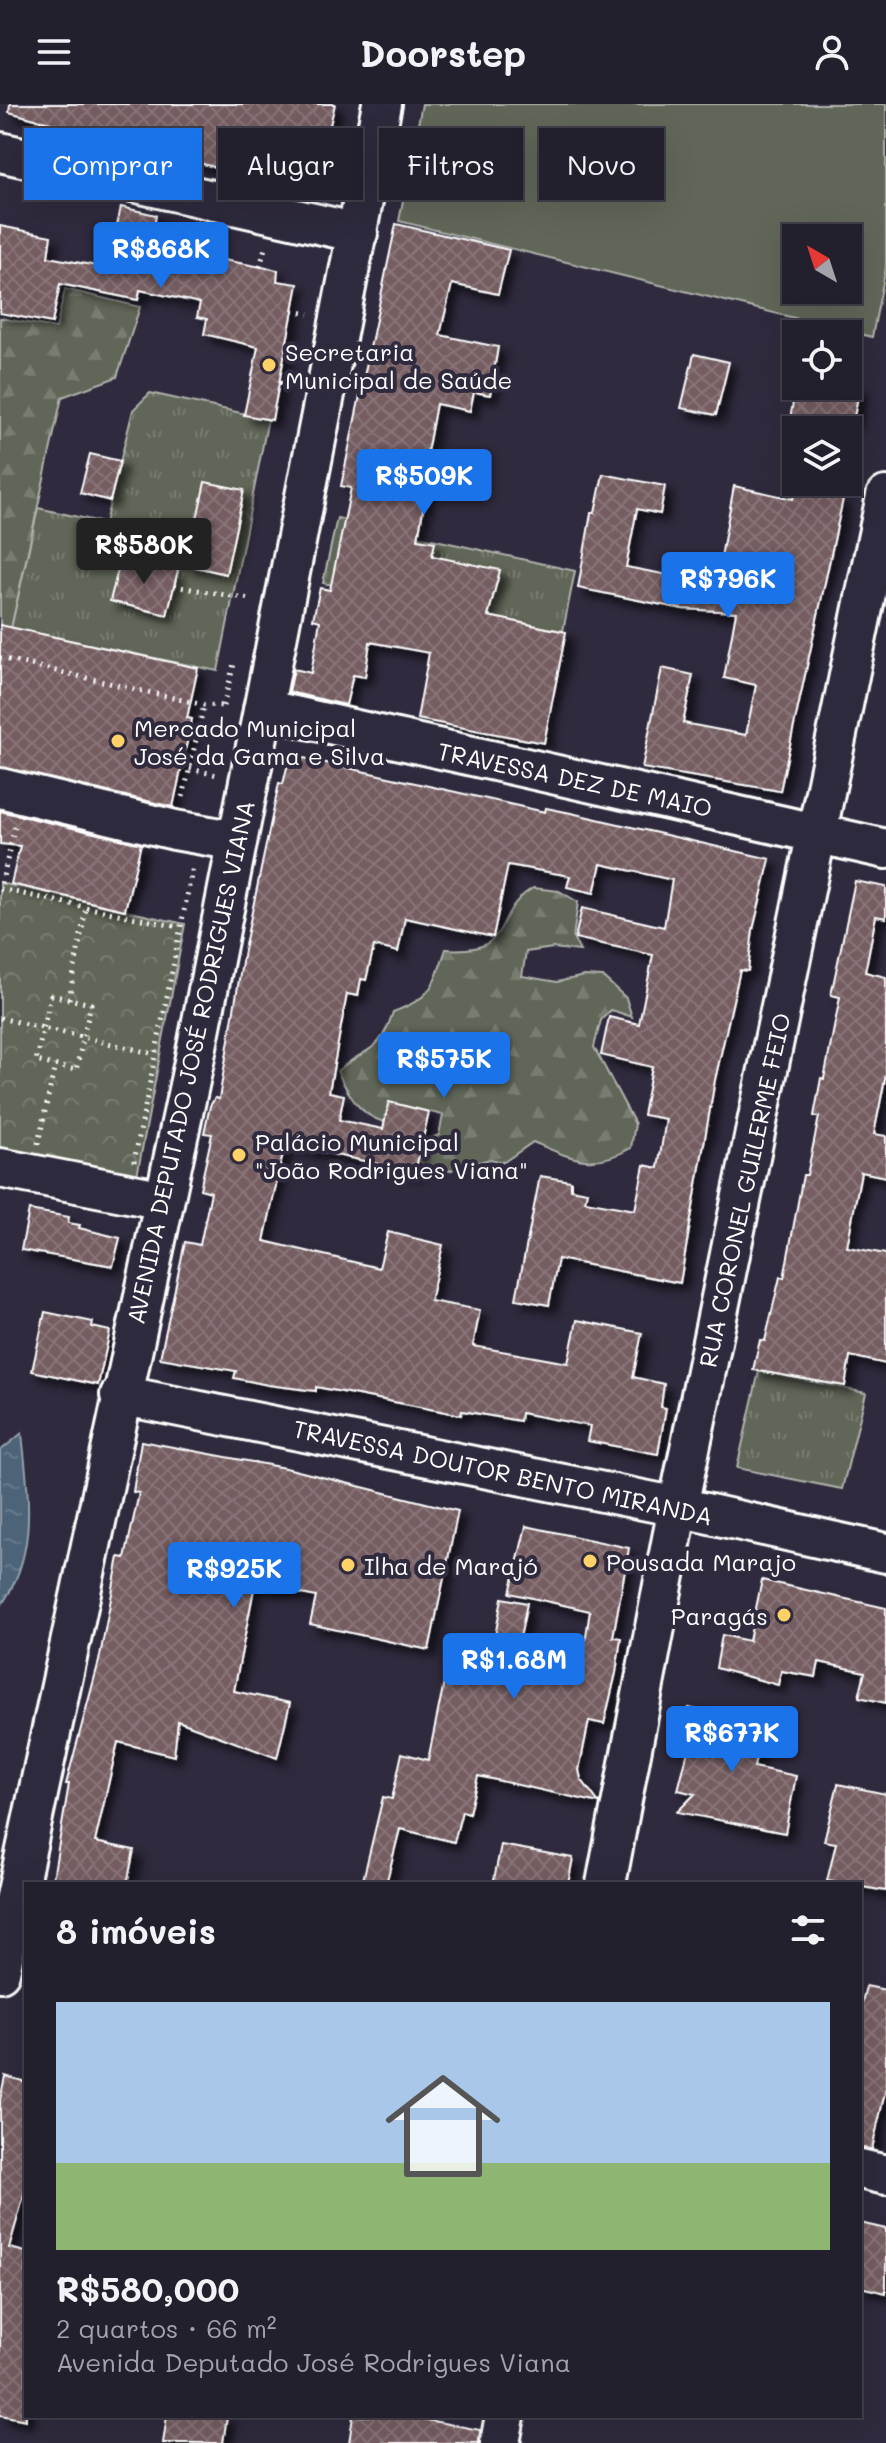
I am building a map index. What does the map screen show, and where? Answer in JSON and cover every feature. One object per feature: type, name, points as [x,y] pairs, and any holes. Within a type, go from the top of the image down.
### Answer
[{"type":"street","name":"AVENIDA DEPUTADO JOSÉ RODRIGUES VIANA","points":[[26,1882],[120,1395],[164,1200],[237,841],[382,104]]},
{"type":"street","points":[[0,152],[358,233]]},
{"type":"street","name":"RUA CORONEL GUILERME FEIO","points":[[606,1882],[678,1507],[886,496]]},
{"type":"street","name":"TRAVESSA DEZ DE MAIO","points":[[263,709],[886,849]]},
{"type":"street","points":[[9,802],[237,841]]},
{"type":"street","points":[[17,1162],[164,1200]]},
{"type":"street","name":"TRAVESSA DOUTOR BENTO MIRANDA","points":[[120,1395],[678,1507],[886,1553]]},
{"type":"street","name":"AVENIDA DEPUTADO JOSÉ RODRIGUES VIANA","points":[[9,1970],[24,1892]]},
{"type":"street","points":[[862,2169],[886,2175]]},
{"type":"street","points":[[500,2443],[505,2418]]},
{"type":"path","points":[[260,267],[268,236]]},
{"type":"path","points":[[174,586],[259,601]]},
{"type":"path","points":[[0,658],[204,705],[263,709]]},
{"type":"path","points":[[131,1173],[196,853],[172,849],[204,705]]},
{"type":"path","points":[[182,767],[218,775]]},
{"type":"path","points":[[9,802],[0,889],[179,927]]},
{"type":"path","points":[[69,999],[86,908]]},
{"type":"path","points":[[51,995],[69,999],[91,1004],[76,1070],[36,1061],[51,995]]},
{"type":"path","points":[[0,1018],[155,1054]]},
{"type":"path","points":[[17,1162],[55,1065]]},
{"type":"green space","points":[[422,104],[886,104],[886,267],[872,337],[862,335],[862,320],[803,320],[399,221],[403,200],[523,200],[523,128],[417,128]]},
{"type":"green space","points":[[65,289],[140,307],[117,377],[62,397],[11,628],[0,625],[0,318],[56,328]]},
{"type":"green space","points":[[150,393],[268,419],[218,671],[11,628],[38,508],[105,523],[133,410]]},
{"type":"green space","points":[[337,518],[575,571],[563,631],[323,583]]},
{"type":"green space","points":[[0,883],[185,924],[136,1181],[0,1155]]},
{"type":"green space","points":[[533,888],[559,891],[578,902],[573,938],[580,951],[553,948],[526,952],[522,976],[557,982],[584,976],[603,977],[626,998],[632,1017],[611,1010],[601,1020],[594,1047],[635,1124],[631,1148],[605,1159],[582,1160],[533,1142],[504,1162],[490,1159],[441,1173],[420,1162],[425,1140],[439,1135],[443,1115],[390,1103],[384,1122],[361,1109],[337,1071],[378,1043],[393,1012],[416,1002],[429,990],[446,949],[468,949],[493,939],[511,909]]},
{"type":"green space","points":[[759,1371],[866,1393],[842,1489],[737,1468]]},
{"type":"water","points":[[22,1433],[28,1501],[26,1545],[21,1566],[0,1607],[0,1451]]},
{"type":"building","points":[[10,104],[335,104],[329,128],[218,128],[218,168],[202,164],[202,128],[69,128],[9,112]]},
{"type":"building","points":[[121,207],[156,215],[154,227],[200,237],[196,255],[278,270],[277,281],[298,284],[272,420],[244,415],[258,347],[204,334],[207,319],[197,317],[200,303],[140,290],[138,300],[60,284],[52,323],[0,313],[0,226],[51,236],[48,257],[108,268]]},
{"type":"building","points":[[396,224],[509,250],[498,294],[452,284],[440,335],[498,347],[490,395],[474,392],[470,411],[436,404],[421,485],[427,487],[418,539],[435,542],[432,556],[500,570],[488,616],[566,632],[544,743],[417,719],[429,653],[370,642],[365,677],[353,675],[346,705],[289,692],[294,669],[311,673],[320,621],[313,619],[320,588],[330,590],[351,488],[341,486]]},
{"type":"building","points":[[694,354],[729,362],[716,415],[681,408]]},
{"type":"building","points":[[793,400],[857,400],[854,416],[791,416]]},
{"type":"building","points":[[90,454],[120,461],[110,501],[80,493]]},
{"type":"building","points":[[603,474],[665,486],[660,514],[637,509],[626,567],[716,584],[734,486],[793,499],[794,496],[829,496],[843,499],[780,791],[642,768],[662,668],[693,675],[683,723],[746,735],[756,685],[724,678],[736,612],[682,609],[578,588],[591,513],[595,513]]},
{"type":"building","points":[[205,482],[244,490],[226,574],[187,565]]},
{"type":"building","points":[[121,558],[178,570],[167,615],[110,601]]},
{"type":"building","points":[[0,625],[198,668],[187,718],[192,719],[173,807],[0,767]]},
{"type":"building","points":[[290,755],[545,812],[546,808],[571,813],[770,859],[753,930],[748,971],[740,970],[715,1080],[680,1283],[558,1259],[549,1305],[516,1299],[540,1176],[571,1181],[571,1189],[587,1192],[585,1201],[635,1210],[644,1165],[658,1168],[666,1119],[643,1115],[652,1067],[601,1055],[609,1017],[639,1024],[653,955],[575,938],[582,908],[664,927],[672,880],[601,864],[594,893],[567,887],[570,876],[508,865],[493,937],[405,918],[398,952],[374,946],[366,980],[361,979],[358,996],[347,994],[329,1092],[344,1095],[339,1120],[383,1129],[389,1102],[429,1112],[415,1172],[285,1144],[264,1241],[379,1268],[388,1232],[443,1245],[430,1301],[480,1310],[473,1346],[568,1363],[577,1320],[642,1333],[633,1377],[664,1384],[661,1407],[666,1408],[658,1454],[587,1441],[590,1426],[521,1413],[520,1421],[462,1411],[461,1415],[316,1387],[316,1391],[268,1385],[234,1378],[236,1371],[160,1358],[185,1242],[200,1245],[211,1192],[200,1189],[212,1134],[204,1133],[210,1106],[215,1098],[219,1099],[244,950],[279,783],[283,784]]},
{"type":"building","points":[[0,811],[141,844],[125,910],[11,884],[20,846],[0,844]]},
{"type":"building","points":[[855,881],[886,887],[886,918],[876,916],[865,972],[886,977],[886,1074],[874,1134],[886,1136],[886,1177],[861,1172],[847,1247],[886,1254],[886,1364],[850,1356],[845,1386],[753,1370],[760,1340],[765,1341],[780,1277],[784,1278],[803,1175],[807,1175],[819,1117],[814,1116],[821,1078],[824,1079],[840,997],[831,995]]},
{"type":"building","points":[[29,1210],[69,1217],[68,1223],[80,1225],[79,1228],[120,1238],[113,1266],[21,1250]]},
{"type":"building","points":[[45,1312],[93,1322],[92,1327],[110,1331],[98,1385],[32,1371]]},
{"type":"building","points":[[141,1441],[290,1469],[458,1511],[429,1650],[310,1624],[316,1597],[255,1584],[234,1691],[290,1703],[277,1758],[178,1721],[174,1756],[118,1742],[95,1842],[134,1850],[127,1882],[52,1882],[69,1784],[66,1784],[99,1661],[119,1557],[125,1558],[139,1493],[133,1492]]},
{"type":"building","points":[[526,1526],[629,1548],[613,1637],[621,1638],[616,1673],[604,1724],[589,1721],[579,1770],[581,1779],[599,1803],[478,1776],[469,1813],[462,1811],[454,1842],[400,1829],[387,1882],[362,1882],[383,1797],[392,1799],[402,1753],[428,1760],[449,1658],[490,1664],[502,1598],[527,1603],[514,1668],[579,1680],[590,1611],[510,1593]]},
{"type":"building","points":[[762,1580],[886,1608],[886,1703],[859,1697],[865,1672],[819,1662],[816,1677],[781,1671],[778,1685],[716,1668],[722,1635],[749,1641]]},
{"type":"building","points":[[689,1708],[763,1725],[754,1767],[796,1776],[785,1833],[677,1812],[695,1794],[678,1790],[689,1747],[682,1746]]},
{"type":"building","points":[[838,1784],[886,1794],[886,1891],[862,1887],[862,1882],[827,1881],[836,1843],[824,1841]]},
{"type":"building","points":[[501,1845],[573,1858],[568,1882],[493,1882]]},
{"type":"building","points":[[866,1986],[886,1990],[886,2088],[872,2149],[862,2148],[862,2003]]},
{"type":"building","points":[[5,2076],[24,2081],[24,2195],[9,2248],[24,2252],[26,2420],[0,2415],[0,2100]]},
{"type":"building","points":[[862,2223],[886,2229],[886,2293],[862,2287]]},
{"type":"building","points":[[167,2418],[227,2418],[223,2443],[163,2443]]},
{"type":"building","points":[[353,2418],[417,2418],[480,2430],[479,2443],[349,2443]]},
{"type":"place","name":"Secretaria Municipal de Saúde","points":[[269,365]]},
{"type":"place","name":"Mercado Municipal José da Gama e Silva","points":[[118,741]]},
{"type":"place","name":"Palácio Municipal \"João Rodrigues Viana\"","points":[[239,1155]]},
{"type":"place","name":"Pousada Marajo","points":[[590,1561]]},
{"type":"place","name":"Ilha de Marajó","points":[[348,1565]]},
{"type":"place","name":"Paragás","points":[[784,1615]]}]
